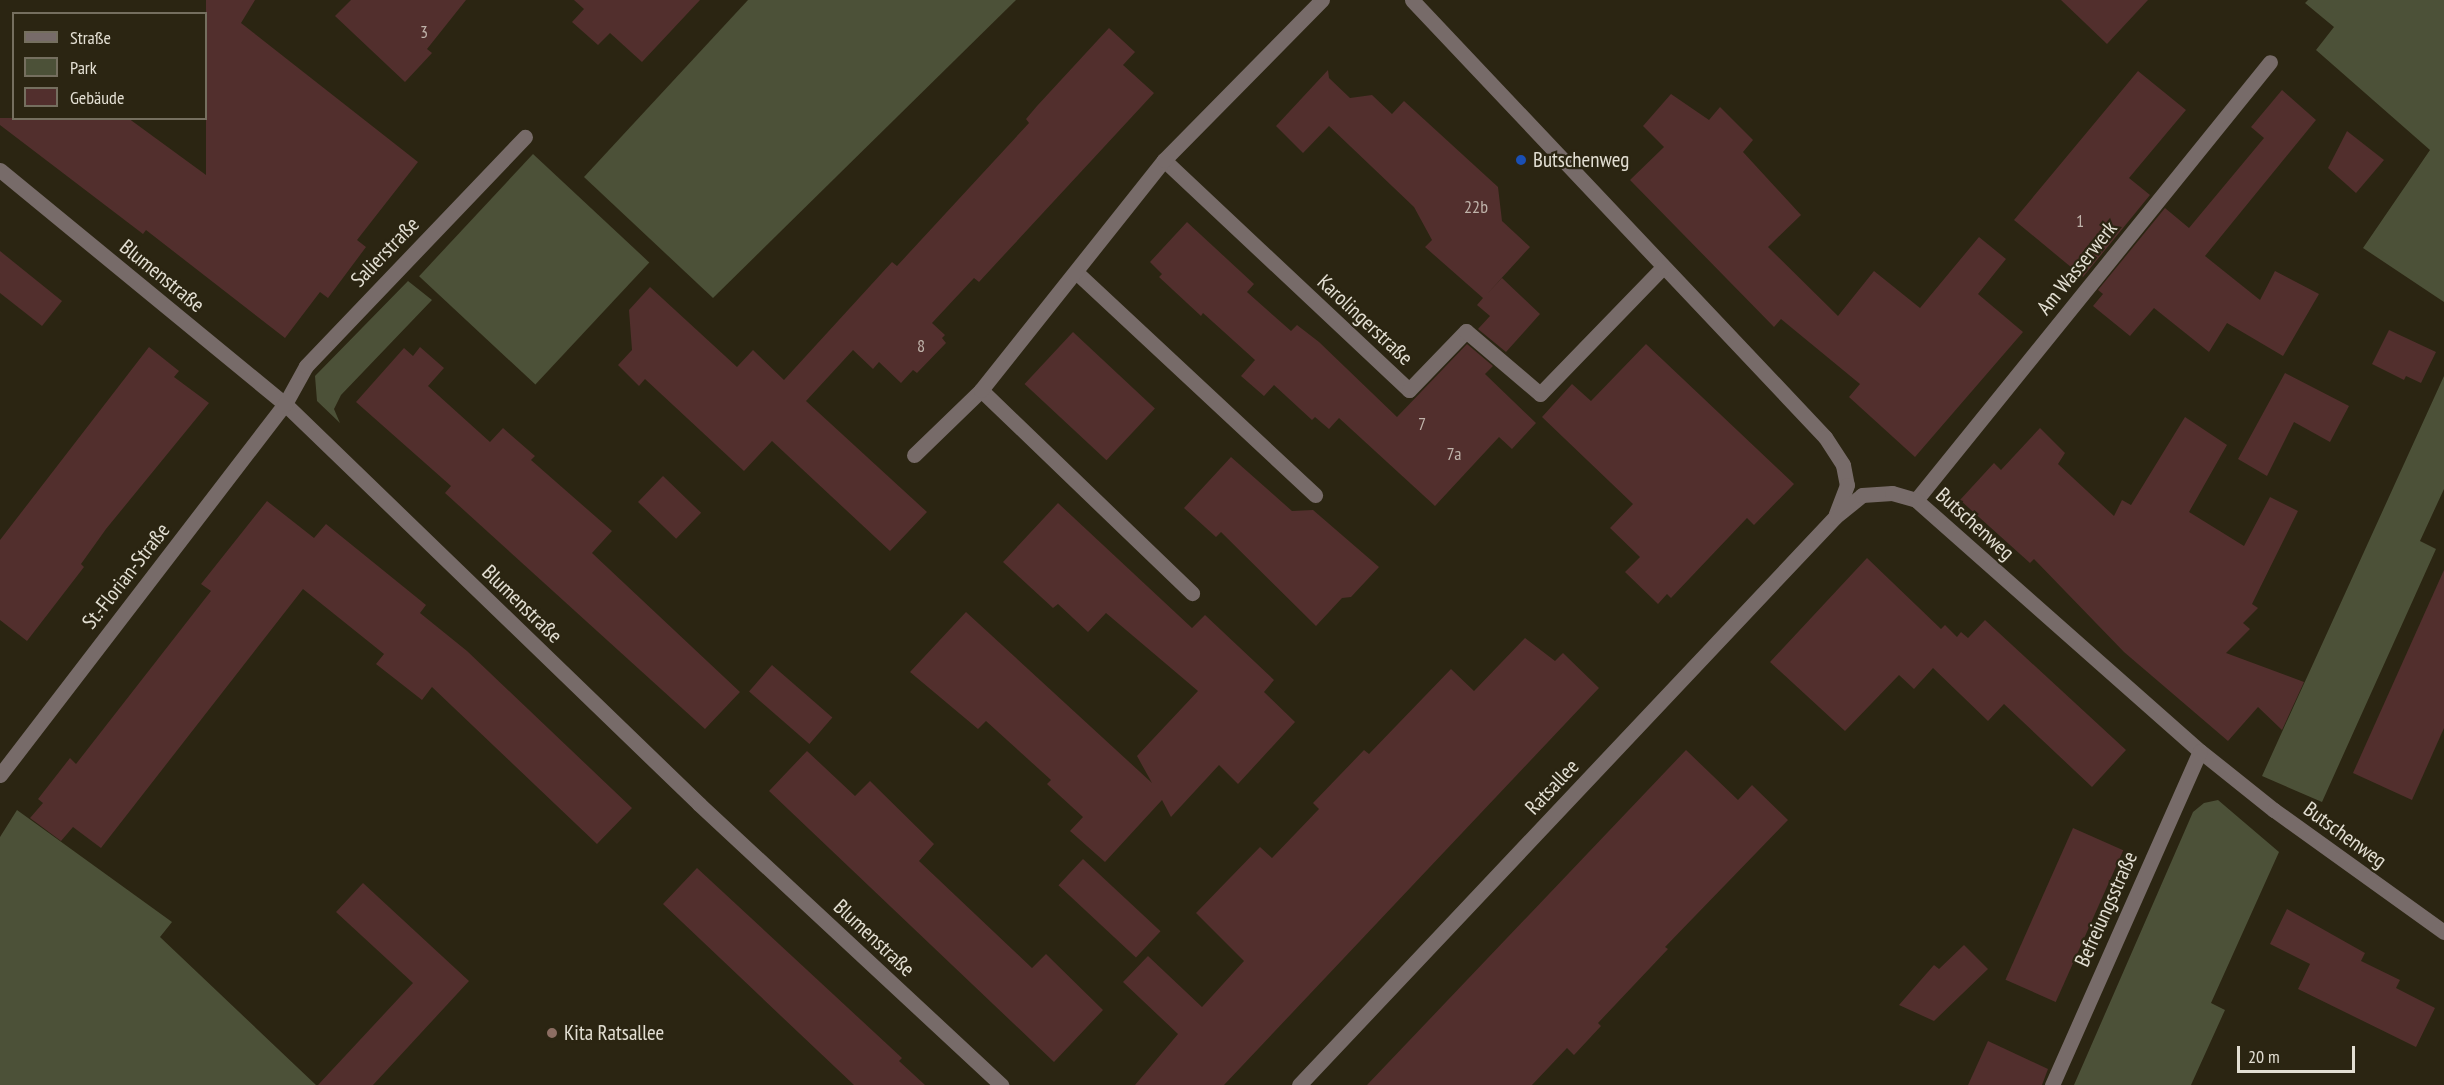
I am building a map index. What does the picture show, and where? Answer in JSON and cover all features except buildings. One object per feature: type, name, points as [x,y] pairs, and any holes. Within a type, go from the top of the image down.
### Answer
[{"type":"street","points":[[914,455],[981,390],[1164,160],[1322,0]]},
{"type":"street","points":[[1412,0],[1825,437],[1843,465],[1847,485],[1835,517]]},
{"type":"street","name":"Am Wasserwerk","points":[[1916,500],[2270,62]]},
{"type":"street","name":"Salierstraße","points":[[285,404],[306,366],[525,137]]},
{"type":"street","name":"Karolingerstraße","points":[[1164,160],[1409,390],[1466,331],[1540,394],[1663,267]]},
{"type":"street","name":"Blumenstraße","points":[[0,170],[285,404],[690,796],[1001,1085]]},
{"type":"street","points":[[1076,272],[1315,495]]},
{"type":"street","points":[[981,390],[1192,593]]},
{"type":"street","name":"St.-Florian-Straße","points":[[0,775],[285,404]]},
{"type":"street","name":"Butschenweg","points":[[1835,517],[1862,495],[1892,493],[1916,500],[2200,751],[2274,810],[2444,932]]},
{"type":"street","name":"Ratsallee","points":[[1299,1085],[1835,517]]},
{"type":"street","name":"Befreiungsstraße","points":[[2052,1085],[2200,751]]},
{"type":"green space","points":[[748,0],[1016,0],[713,298],[584,177]]},
{"type":"green space","points":[[2308,0],[2444,0],[2444,302],[2363,248],[2430,150],[2316,50],[2334,27],[2305,3]]},
{"type":"green space","points":[[533,154],[649,262],[535,385],[419,276]]},
{"type":"green space","points":[[408,281],[432,300],[341,395],[334,409],[340,423],[317,401],[315,376]]},
{"type":"green space","points":[[2444,376],[2444,489],[2420,541],[2436,549],[2322,802],[2262,776]]},
{"type":"green space","points":[[2218,800],[2279,852],[2211,1003],[2225,1010],[2191,1085],[2074,1085],[2193,812],[2204,803]]},
{"type":"green space","points":[[17,810],[172,922],[160,937],[316,1085],[0,1085],[0,837]]},
{"type":"place","name":"Butschenweg","points":[[1521,160]]},
{"type":"place","name":"Kita Ratsallee","points":[[552,1033]]}]
